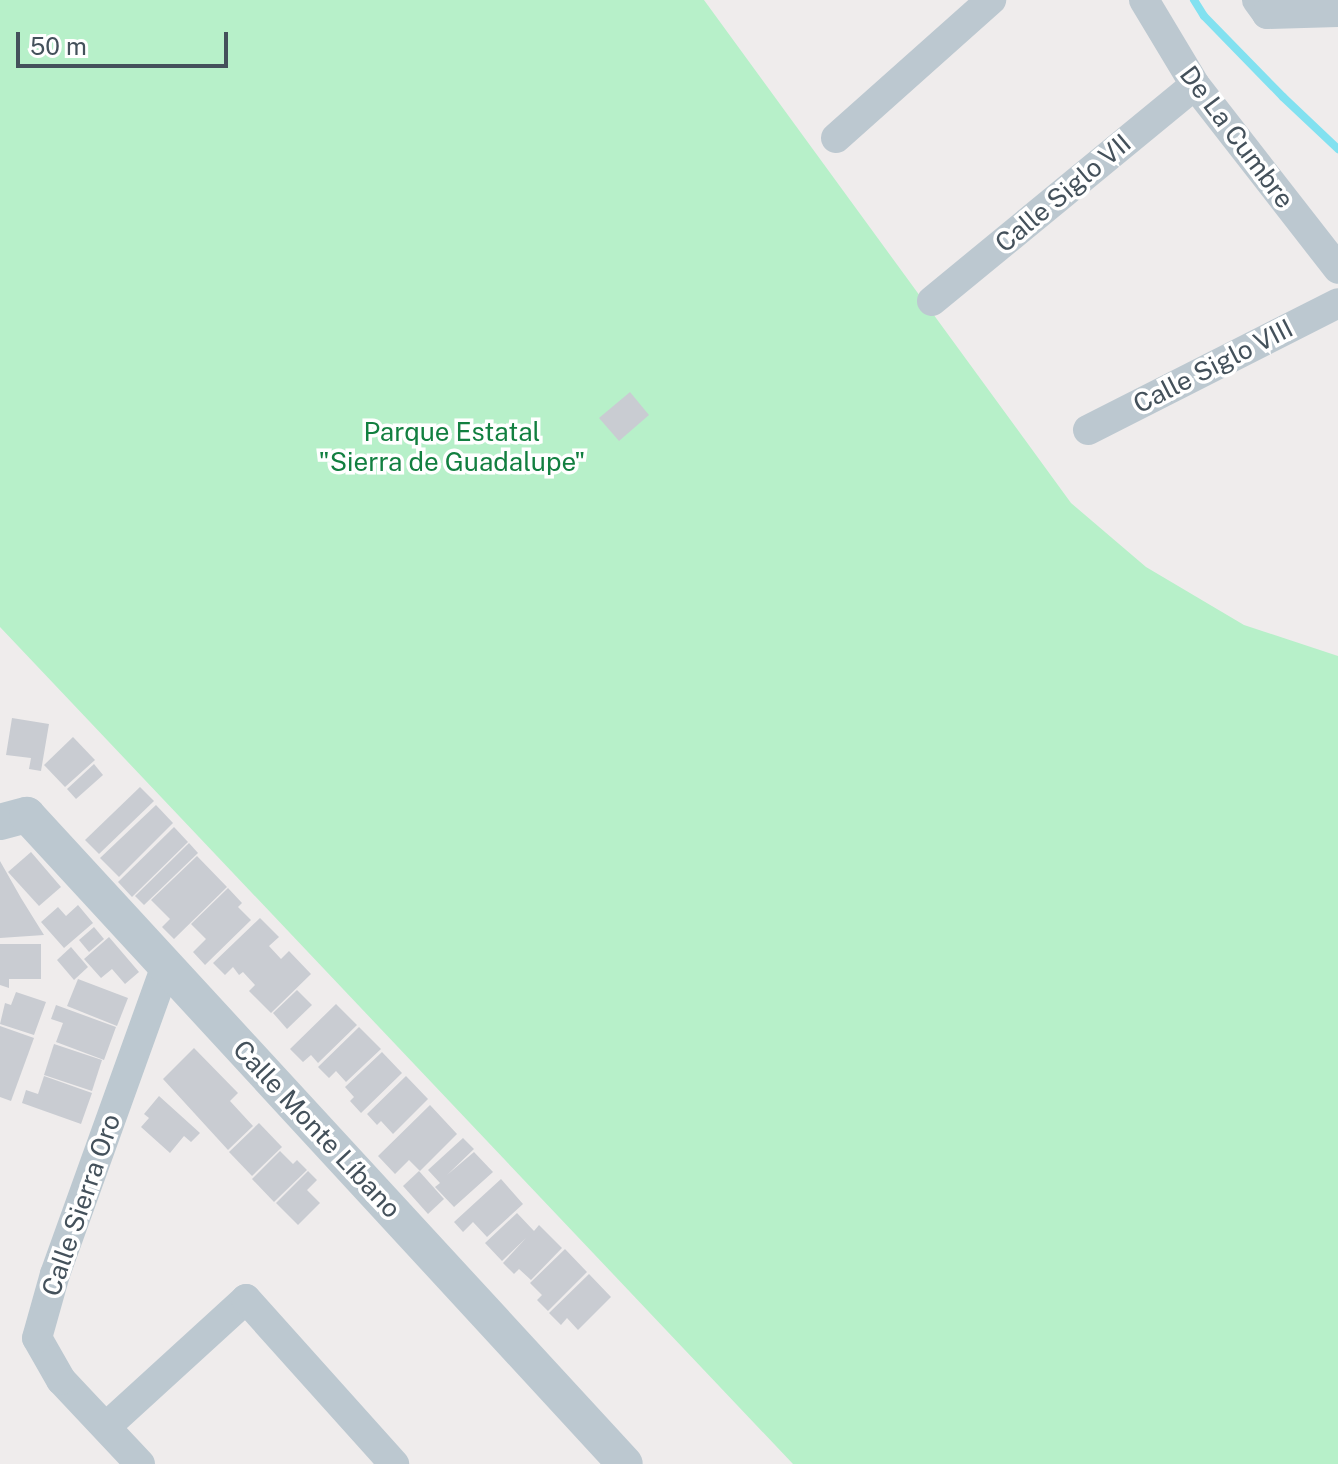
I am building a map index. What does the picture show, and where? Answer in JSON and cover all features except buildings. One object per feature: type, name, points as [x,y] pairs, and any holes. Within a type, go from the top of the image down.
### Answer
[{"type":"street","points":[[836,138],[991,0]]},
{"type":"street","name":"De La Cumbre","points":[[1144,0],[1195,85],[1338,269]]},
{"type":"street","points":[[1257,0],[1267,14],[1338,12]]},
{"type":"street","name":"Calle Siglo VII","points":[[932,301],[1195,85]]},
{"type":"street","name":"Calle Siglo VIII","points":[[1088,430],[1338,303]]},
{"type":"street","name":"Calle Monte Líbano","points":[[0,822],[27,815],[625,1464]]},
{"type":"street","name":"Calle Sierra Oro","points":[[140,1464],[61,1380],[37,1338],[55,1274],[166,966]]},
{"type":"street","points":[[107,1426],[246,1299],[394,1464]]},
{"type":"green space","name":"Parque Estatal \"Sierra de Guadalupe\"","points":[[0,0],[704,0],[1071,503],[1146,567],[1244,625],[1338,656],[1338,1464],[793,1464],[0,627]]},
{"type":"waterway","points":[[1194,0],[1204,16],[1338,149]]}]
